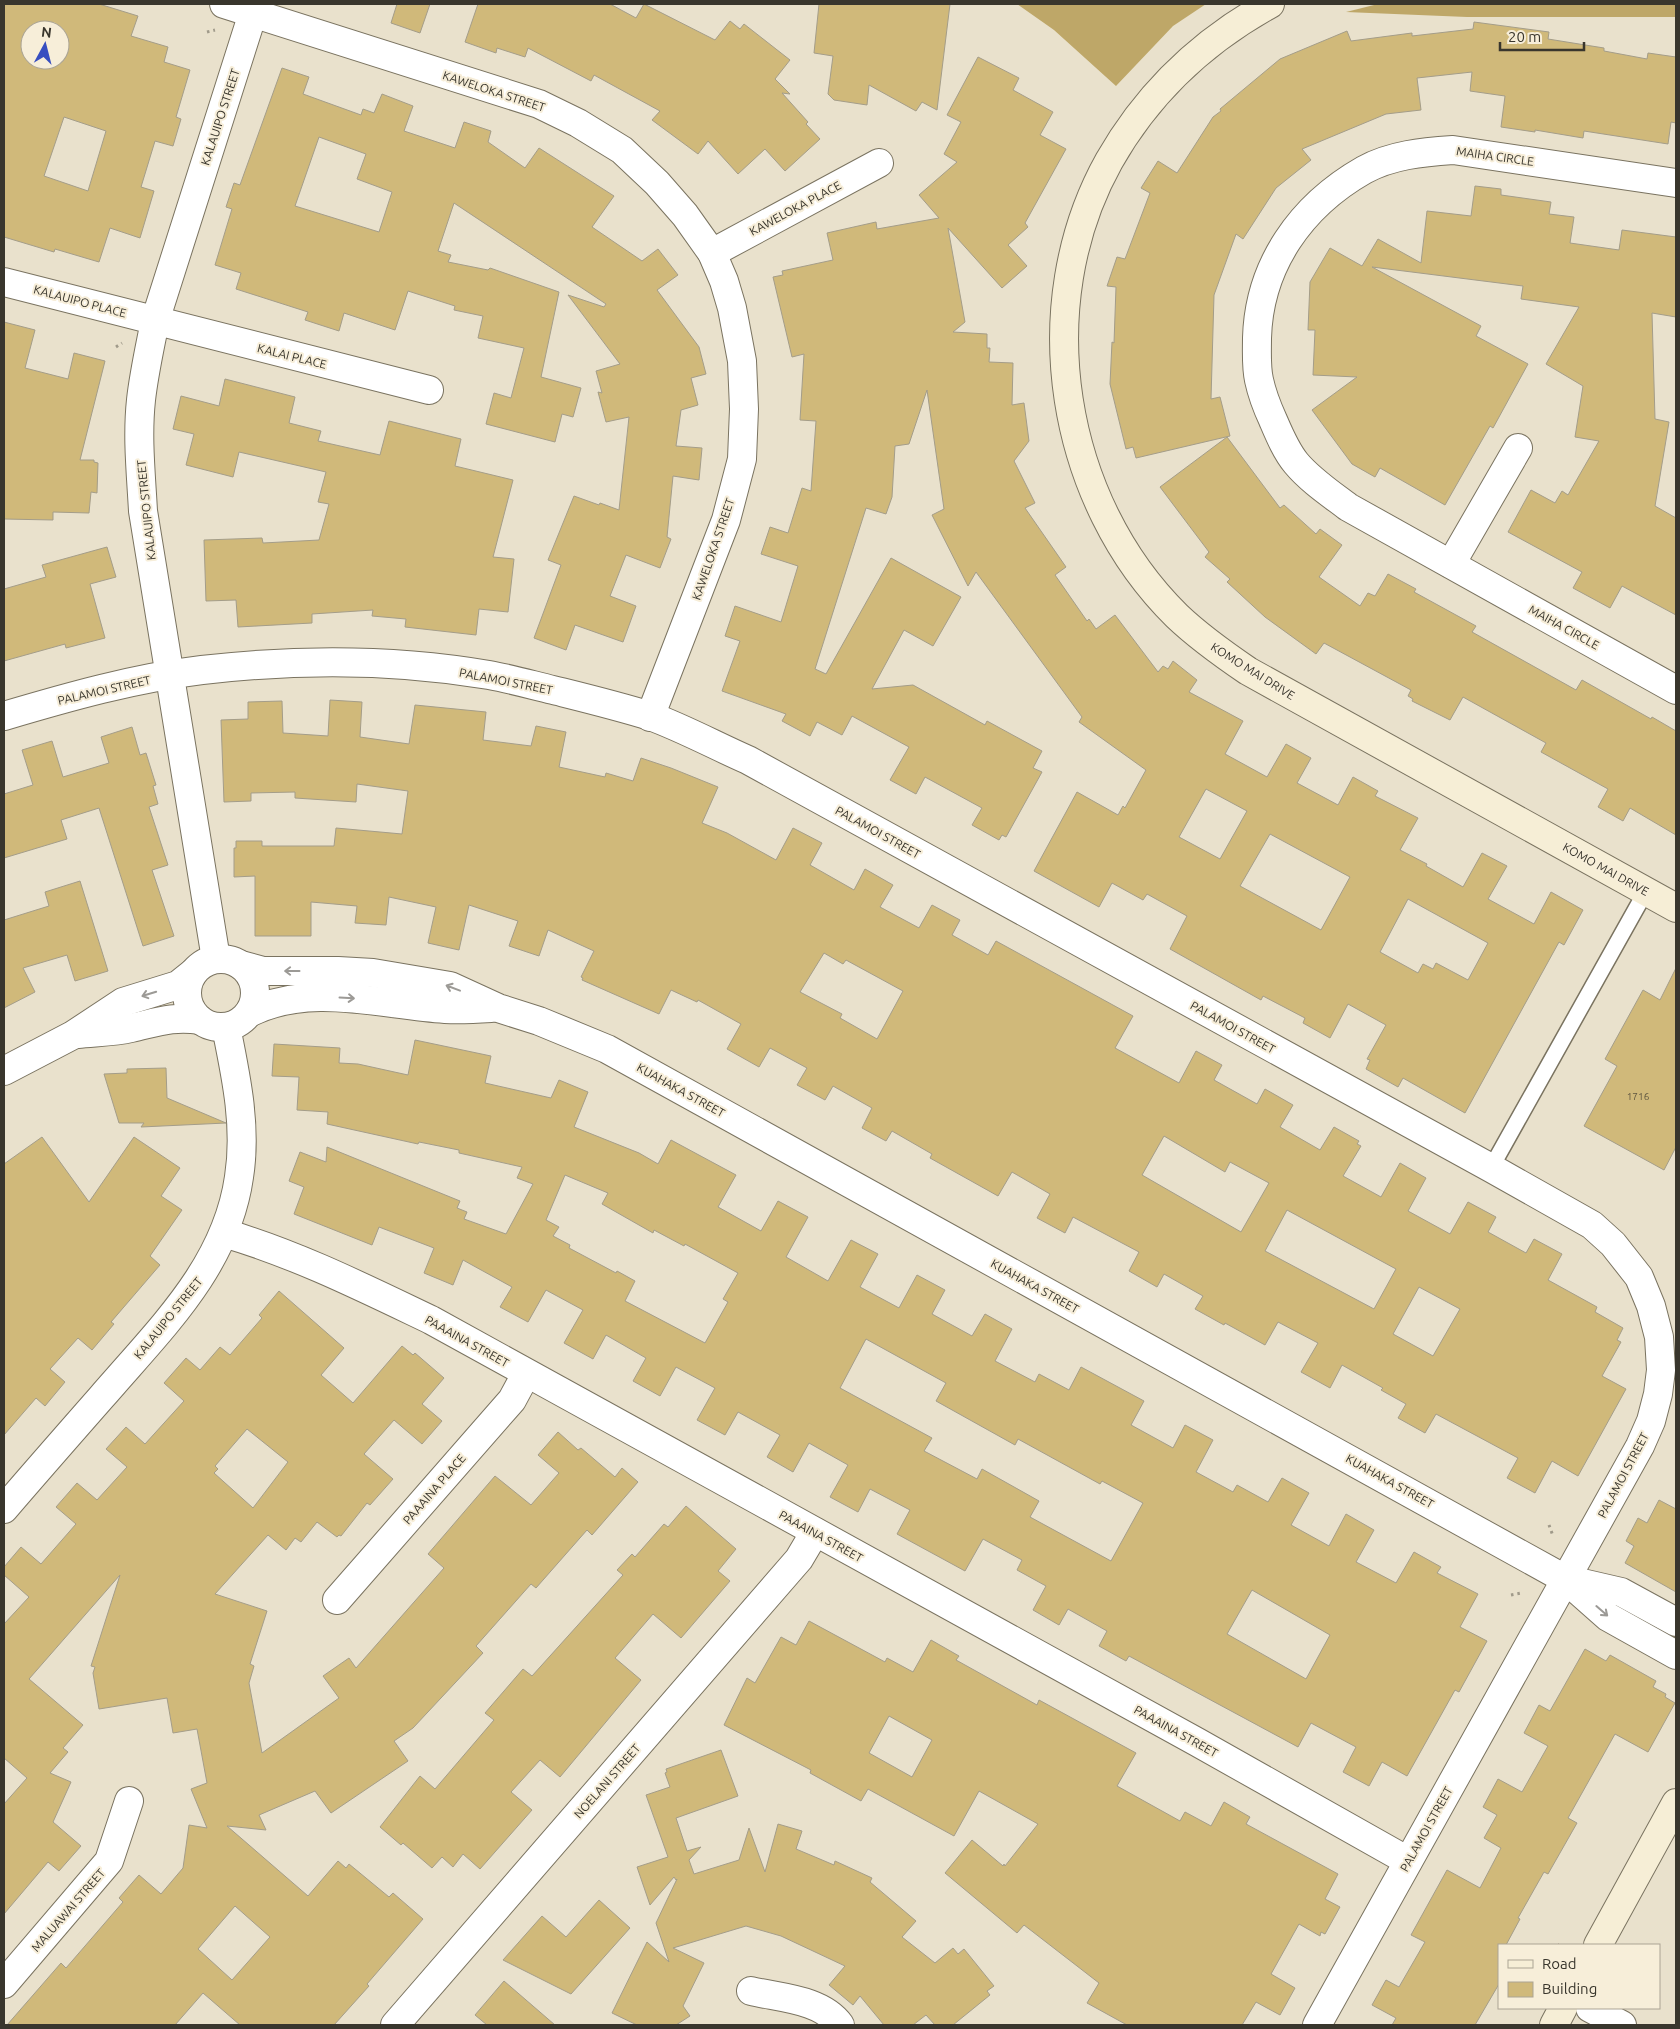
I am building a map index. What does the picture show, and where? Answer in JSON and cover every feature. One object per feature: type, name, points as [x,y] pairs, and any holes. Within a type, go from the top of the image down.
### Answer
[{"type":"main road","name":"KOMO MAI DRIVE","points":[[1270,4],[1244,18],[1215,38],[1155,94],[1133,123],[1108,162],[1086,214],[1074,256],[1068,289],[1064,322],[1064,362],[1068,402],[1077,440],[1098,501],[1116,536],[1149,585],[1177,616],[1210,646],[1256,676],[1676,908]]},
{"type":"main road","points":[[1599,1944],[1676,1804]]},
{"type":"main road","points":[[1554,2025],[1562,2009]]},
{"type":"street","name":"KAWELOKA STREET","points":[[224,4],[539,104],[578,123],[622,150],[657,183],[685,215],[712,253],[724,281],[732,308],[742,361],[744,409],[742,459],[726,520],[650,717]]},
{"type":"street","name":"KALAUIPO STREET","points":[[228,962],[169,675],[144,511],[140,458],[141,402],[146,364],[155,321],[253,13]]},
{"type":"street","name":"MAIHA CIRCLE","points":[[1676,183],[1453,150],[1423,152],[1393,159],[1366,169],[1334,190],[1308,213],[1287,240],[1272,267],[1264,293],[1258,325],[1258,379],[1264,400],[1277,430],[1296,463],[1319,485],[1348,507],[1676,690]]},
{"type":"street","name":"KAWELOKA PLACE","points":[[712,253],[879,163]]},
{"type":"street","name":"KALAUIPO PLACE","points":[[4,282],[155,321]]},
{"type":"street","name":"KALAI PLACE","points":[[155,321],[429,390]]},
{"type":"street","points":[[1451,564],[1518,448]]},
{"type":"street","name":"PALAMOI STREET","points":[[4,716],[65,698],[169,675],[263,664],[321,662],[388,664],[490,676],[574,695],[650,717],[748,760],[1592,1225],[1613,1244],[1639,1278],[1651,1306],[1659,1337],[1661,1370],[1658,1394],[1651,1421],[1640,1446],[1317,2025]]},
{"type":"street","points":[[4,1071],[73,1035],[123,1002],[178,985],[202,964],[228,962],[250,975],[255,987],[254,1001],[238,1020],[213,1026],[200,1020],[184,1018],[157,1021],[130,1029],[73,1035]]},
{"type":"street","name":"KUAHAKA STREET","points":[[228,962],[263,971],[338,970],[405,978],[450,986],[498,1008],[539,1021],[607,1049],[1565,1579],[1608,1617],[1676,1655]]},
{"type":"street","points":[[193,973],[187,985],[187,999],[192,1011],[200,1020]]},
{"type":"street","name":"KUAHAKA STREET","points":[[238,1020],[267,1004],[290,999],[341,998],[379,1000],[446,1009],[498,1008]]},
{"type":"street","name":"KALAUIPO STREET","points":[[4,1509],[170,1318],[196,1284],[224,1233],[233,1208],[243,1143],[234,1064],[238,1020]]},
{"type":"street","name":"PAAAINA STREET","points":[[224,1233],[256,1242],[342,1277],[431,1320],[1408,1861]]},
{"type":"street","name":"PAAAINA PLACE","points":[[337,1600],[512,1400],[526,1374]]},
{"type":"street","name":"NOELANI STREET","points":[[395,2025],[799,1560],[815,1532]]},
{"type":"street","name":"KUAHAKA STREET","points":[[1565,1579],[1621,1592],[1676,1622]]},
{"type":"street","name":"MALUAWAI STREET","points":[[4,1984],[109,1861],[129,1801]]},
{"type":"street","points":[[751,1991],[815,2006],[836,2020],[840,2025]]},
{"type":"street","points":[[1592,2009],[1622,2025]]},
{"type":"lane","points":[[1490,1168],[1646,891]]},
{"type":"path","points":[[1549,1525],[1553,1536]]},
{"type":"path","points":[[1511,1595],[1521,1593]]},
{"type":"shaded area","points":[[1017,4],[1206,4],[1173,26],[1116,86],[1054,30]]},
{"type":"shaded area","points":[[1378,4],[1676,4],[1676,17],[1467,17],[1346,12]]},
{"type":"building","points":[[4,4],[99,4],[138,16],[131,36],[168,47],[164,62],[190,70],[176,117],[181,119],[173,146],[155,141],[141,187],[154,191],[140,238],[110,228],[99,262],[55,249],[54,252],[4,237]],"holes":[[[64,117],[106,131],[88,191],[44,176]]]},
{"type":"building","points":[[397,4],[430,4],[420,33],[391,23]]},
{"type":"building","points":[[478,4],[610,4],[636,18],[644,4],[715,40],[730,21],[740,29],[744,24],[790,60],[775,79],[790,94],[782,93],[808,122],[806,124],[820,139],[785,171],[765,149],[738,174],[708,141],[698,154],[652,120],[660,111],[594,75],[591,81],[528,48],[525,57],[497,48],[496,53],[465,42]]},
{"type":"building","points":[[819,4],[950,4],[937,110],[922,102],[916,111],[869,85],[867,105],[834,100],[828,94],[833,56],[814,53]]},
{"type":"building","points":[[1474,22],[1549,32],[1548,39],[1604,48],[1604,51],[1647,59],[1648,53],[1676,57],[1676,123],[1671,122],[1668,144],[1584,131],[1583,138],[1535,130],[1535,132],[1501,127],[1505,96],[1470,91],[1472,72],[1417,78],[1421,110],[1386,114],[1302,149],[1311,160],[1276,188],[1243,239],[1236,234],[1214,295],[1211,399],[1220,397],[1230,436],[1136,458],[1133,447],[1126,449],[1110,384],[1116,287],[1107,286],[1117,257],[1125,259],[1150,193],[1141,188],[1158,161],[1177,173],[1213,117],[1221,111],[1220,109],[1280,59],[1347,31],[1351,41],[1412,33],[1412,36],[1473,29]]},
{"type":"building","points":[[978,57],[1019,78],[1013,90],[1053,112],[1040,135],[1066,149],[1025,223],[1028,227],[1008,245],[1027,266],[1002,288],[948,228],[965,322],[953,332],[987,334],[987,348],[990,348],[989,362],[1013,363],[1012,405],[1024,403],[1029,441],[1014,461],[1035,503],[1025,508],[1066,567],[1055,575],[1087,621],[1089,619],[1096,629],[1115,615],[1158,672],[1163,666],[1168,669],[1173,661],[1197,680],[1189,692],[1243,721],[1225,754],[1267,777],[1286,744],[1311,758],[1297,783],[1338,805],[1353,777],[1378,791],[1375,796],[1418,818],[1400,850],[1427,864],[1426,866],[1463,887],[1482,853],[1507,866],[1488,899],[1534,924],[1551,892],[1583,910],[1564,945],[1559,942],[1465,1113],[1403,1078],[1398,1087],[1366,1069],[1370,1060],[1367,1059],[1386,1025],[1348,1004],[1330,1038],[1303,1023],[1305,1018],[1263,996],[1261,1000],[1170,949],[1187,916],[1147,894],[1143,900],[1112,883],[1099,907],[1034,871],[1077,792],[1118,815],[1123,806],[1125,808],[1146,770],[1079,722],[1082,717],[976,572],[968,586],[932,515],[944,509],[927,390],[909,444],[895,446],[892,497],[886,514],[866,508],[815,669],[826,674],[891,558],[961,597],[933,646],[904,630],[872,689],[913,685],[985,725],[987,721],[1042,751],[1033,768],[1042,772],[1006,837],[1002,835],[999,840],[972,825],[982,808],[925,777],[916,794],[890,780],[909,747],[852,716],[842,735],[817,722],[810,736],[782,721],[786,714],[722,691],[740,641],[725,636],[735,606],[781,622],[798,566],[761,554],[770,527],[788,533],[802,488],[811,491],[816,421],[800,420],[804,354],[792,357],[773,277],[783,275],[782,271],[833,260],[827,233],[876,222],[877,229],[939,218],[919,195],[957,162],[944,154],[961,122],[947,115]],"holes":[[[1206,789],[1247,811],[1220,859],[1179,837]],[[1270,834],[1350,877],[1321,930],[1240,886]],[[1408,899],[1488,943],[1468,980],[1436,963],[1433,969],[1423,964],[1418,973],[1380,952]]]},
{"type":"building","points":[[282,68],[309,77],[303,94],[361,115],[363,109],[374,113],[382,94],[413,106],[404,131],[455,148],[464,122],[491,131],[488,142],[525,168],[539,148],[614,196],[592,227],[642,261],[658,249],[678,275],[657,290],[699,347],[706,374],[691,378],[698,405],[681,410],[676,446],[702,448],[699,480],[673,476],[667,537],[671,539],[660,568],[626,555],[610,596],[636,606],[623,642],[575,625],[566,650],[534,638],[561,565],[548,560],[574,496],[619,510],[629,417],[606,422],[598,392],[602,393],[596,371],[620,364],[568,295],[604,307],[606,304],[454,203],[438,251],[451,255],[448,262],[488,270],[490,268],[559,292],[541,377],[581,388],[573,417],[562,414],[555,442],[486,424],[494,393],[511,398],[524,348],[478,338],[483,316],[454,310],[455,306],[408,291],[395,330],[344,313],[339,331],[305,320],[308,312],[236,289],[241,273],[215,265],[232,209],[226,207],[234,183],[240,185]],"holes":[[[319,137],[366,154],[357,179],[392,192],[379,232],[295,206]]]},
{"type":"building","points":[[1475,186],[1501,189],[1501,195],[1551,202],[1549,214],[1574,217],[1570,243],[1619,250],[1622,230],[1676,237],[1676,317],[1652,313],[1655,419],[1669,422],[1655,506],[1676,518],[1676,615],[1622,586],[1610,608],[1573,588],[1582,572],[1508,532],[1531,490],[1555,503],[1562,491],[1568,495],[1599,441],[1575,437],[1583,386],[1546,364],[1579,307],[1521,299],[1523,286],[1372,267],[1481,326],[1476,336],[1528,364],[1493,428],[1490,426],[1445,505],[1380,468],[1375,477],[1352,464],[1312,410],[1357,377],[1313,375],[1315,330],[1308,330],[1310,282],[1330,248],[1362,266],[1378,239],[1421,263],[1427,211],[1471,216]]},
{"type":"building","points":[[4,322],[35,330],[25,368],[68,379],[74,353],[105,361],[80,460],[94,460],[94,462],[98,463],[97,493],[91,492],[89,513],[53,512],[53,520],[4,519]]},
{"type":"building","points":[[225,379],[295,397],[289,423],[321,431],[318,441],[380,455],[389,421],[461,439],[455,466],[513,480],[493,557],[514,559],[508,612],[479,609],[476,635],[405,627],[406,619],[372,616],[373,610],[312,614],[312,623],[238,627],[236,600],[206,601],[204,540],[262,538],[263,543],[319,540],[329,504],[318,502],[326,472],[239,452],[233,477],[186,465],[194,434],[173,429],[181,396],[219,406]]},
{"type":"building","points":[[1227,437],[1280,508],[1284,505],[1316,534],[1320,529],[1342,545],[1319,577],[1360,606],[1368,593],[1375,596],[1388,574],[1416,589],[1414,592],[1476,626],[1472,632],[1576,690],[1582,680],[1676,731],[1676,835],[1630,808],[1623,821],[1598,807],[1608,789],[1541,752],[1546,743],[1463,697],[1450,720],[1412,701],[1413,699],[1408,696],[1411,690],[1324,643],[1316,654],[1265,617],[1227,582],[1230,579],[1205,557],[1209,552],[1160,487]]},
{"type":"building","points":[[107,547],[116,577],[90,584],[105,638],[66,648],[65,644],[4,661],[4,589],[46,577],[42,565]]},
{"type":"building","points":[[330,700],[362,702],[360,737],[409,744],[415,705],[486,712],[483,740],[531,746],[536,726],[566,732],[559,767],[605,777],[606,773],[633,781],[641,758],[718,787],[702,823],[727,833],[776,860],[793,828],[822,843],[810,865],[854,890],[865,869],[893,885],[880,907],[919,928],[932,905],[960,920],[952,935],[988,955],[996,941],[1133,1016],[1115,1048],[1179,1083],[1196,1051],[1222,1065],[1214,1080],[1257,1104],[1265,1089],[1293,1105],[1280,1127],[1320,1150],[1334,1127],[1359,1141],[1357,1144],[1361,1146],[1343,1176],[1381,1197],[1400,1163],[1426,1178],[1408,1211],[1450,1234],[1468,1202],[1496,1217],[1488,1232],[1526,1253],[1534,1239],[1562,1254],[1548,1280],[1597,1307],[1595,1312],[1623,1328],[1617,1340],[1621,1342],[1602,1376],[1626,1389],[1578,1476],[1552,1461],[1535,1493],[1507,1478],[1518,1458],[1436,1414],[1425,1433],[1398,1418],[1406,1404],[1381,1390],[1383,1388],[1342,1365],[1330,1388],[1301,1372],[1318,1343],[1278,1322],[1265,1345],[1195,1309],[1203,1296],[1164,1274],[1157,1287],[1129,1271],[1139,1252],[1073,1217],[1065,1233],[1037,1218],[1050,1194],[1012,1172],[998,1196],[930,1158],[932,1154],[892,1131],[886,1141],[862,1128],[872,1108],[833,1086],[825,1100],[797,1085],[807,1068],[770,1048],[759,1067],[727,1049],[741,1024],[698,1000],[697,1002],[671,990],[659,1014],[582,980],[583,978],[581,977],[594,951],[548,930],[539,956],[509,946],[518,921],[469,905],[459,950],[428,943],[436,907],[389,897],[386,925],[355,923],[357,906],[311,902],[311,936],[255,936],[255,876],[234,877],[234,848],[236,848],[236,841],[262,841],[262,846],[334,846],[336,828],[402,834],[408,791],[357,784],[356,802],[295,798],[295,792],[251,793],[251,801],[224,802],[221,720],[248,719],[248,702],[282,701],[283,733],[328,736]],"holes":[[[824,953],[843,964],[846,960],[903,991],[877,1039],[840,1018],[842,1014],[800,992]],[[1164,1136],[1225,1172],[1230,1162],[1269,1183],[1241,1232],[1142,1175]],[[1287,1210],[1396,1269],[1374,1309],[1265,1251]],[[1419,1287],[1460,1309],[1433,1356],[1393,1334]]]},
{"type":"building","points":[[132,727],[140,755],[146,753],[156,785],[153,786],[158,804],[149,807],[168,865],[152,870],[174,936],[143,946],[99,808],[61,820],[67,839],[4,858],[4,794],[33,785],[22,750],[52,741],[63,777],[109,763],[101,737]]},
{"type":"building","points":[[80,881],[108,971],[75,981],[67,955],[23,968],[35,992],[4,1008],[4,920],[49,906],[45,892]]},
{"type":"building","points":[[1676,968],[1676,1147],[1664,1170],[1584,1126],[1617,1066],[1605,1059],[1643,990],[1660,1000]]},
{"type":"building","points":[[415,1040],[491,1056],[485,1083],[551,1098],[559,1080],[588,1092],[574,1127],[639,1153],[658,1164],[671,1140],[736,1175],[718,1207],[761,1231],[778,1201],[808,1217],[786,1257],[828,1281],[851,1240],[878,1254],[860,1287],[899,1308],[917,1275],[945,1290],[932,1314],[972,1336],[985,1314],[1012,1329],[995,1361],[1035,1382],[1039,1374],[1069,1390],[1081,1367],[1144,1401],[1131,1425],[1173,1448],[1185,1425],[1213,1440],[1196,1472],[1233,1492],[1237,1485],[1268,1502],[1282,1478],[1309,1493],[1291,1525],[1329,1546],[1346,1514],[1374,1530],[1356,1562],[1396,1583],[1414,1552],[1441,1567],[1437,1573],[1478,1594],[1460,1627],[1487,1641],[1459,1692],[1455,1690],[1407,1776],[1382,1762],[1369,1786],[1343,1772],[1356,1747],[1311,1723],[1298,1747],[1129,1656],[1126,1661],[1099,1646],[1107,1631],[1068,1609],[1059,1625],[1033,1610],[1046,1586],[1017,1570],[1022,1560],[983,1539],[965,1571],[897,1534],[910,1510],[870,1489],[858,1512],[830,1497],[848,1465],[809,1443],[793,1472],[767,1457],[780,1435],[738,1412],[725,1435],[697,1420],[715,1388],[676,1367],[660,1396],[633,1381],[646,1358],[606,1335],[593,1359],[564,1343],[583,1310],[546,1290],[528,1322],[500,1307],[512,1287],[463,1260],[453,1285],[424,1273],[434,1248],[379,1227],[372,1245],[294,1214],[304,1187],[289,1181],[300,1152],[326,1162],[327,1147],[460,1201],[457,1208],[467,1212],[464,1219],[506,1234],[533,1184],[517,1178],[522,1167],[459,1153],[459,1150],[419,1142],[418,1144],[327,1124],[328,1112],[297,1110],[299,1077],[272,1076],[274,1044],[340,1048],[339,1063],[358,1064],[408,1075]],"holes":[[[565,1175],[608,1193],[602,1204],[653,1233],[654,1230],[684,1246],[685,1244],[738,1273],[723,1299],[728,1302],[705,1343],[625,1301],[635,1281],[569,1248],[570,1245],[553,1236],[559,1227],[546,1220]],[[866,1339],[946,1383],[936,1401],[1015,1445],[1018,1439],[1100,1484],[1102,1481],[1143,1503],[1111,1561],[1030,1517],[1039,1501],[982,1469],[977,1479],[924,1451],[932,1438],[840,1388]],[[1252,1590],[1330,1635],[1306,1679],[1227,1634]]]},
{"type":"building","points":[[166,1068],[167,1098],[226,1123],[141,1127],[144,1123],[119,1123],[104,1074],[127,1073],[127,1069]]},
{"type":"building","points":[[42,1137],[89,1202],[134,1137],[180,1168],[161,1196],[182,1210],[150,1256],[160,1265],[111,1322],[114,1324],[92,1350],[78,1338],[50,1369],[65,1382],[45,1406],[36,1398],[4,1435],[4,1164]]},
{"type":"building","points":[[279,1291],[344,1348],[321,1375],[353,1403],[402,1346],[413,1355],[415,1353],[444,1378],[422,1404],[442,1421],[422,1444],[394,1420],[364,1454],[393,1479],[370,1505],[367,1503],[341,1536],[337,1537],[317,1522],[301,1542],[295,1538],[286,1550],[268,1535],[215,1594],[267,1611],[250,1664],[254,1666],[249,1683],[262,1753],[339,1698],[323,1676],[349,1658],[356,1668],[444,1568],[428,1554],[495,1476],[531,1505],[559,1473],[538,1455],[558,1432],[578,1450],[581,1448],[615,1477],[622,1468],[638,1482],[592,1535],[587,1530],[536,1588],[531,1584],[476,1646],[483,1653],[413,1728],[394,1741],[408,1761],[331,1813],[315,1791],[259,1815],[266,1830],[227,1826],[308,1896],[338,1861],[346,1868],[349,1864],[389,1897],[393,1893],[423,1919],[367,1984],[369,1986],[334,2025],[240,2025],[203,1993],[175,2025],[7,2025],[61,1963],[66,1968],[123,1902],[119,1898],[139,1875],[161,1894],[183,1868],[189,1825],[207,1828],[191,1789],[207,1783],[197,1729],[173,1733],[167,1698],[99,1709],[93,1673],[95,1667],[91,1666],[120,1575],[29,1679],[83,1725],[63,1748],[68,1752],[50,1773],[71,1782],[53,1822],[81,1846],[59,1871],[48,1862],[4,1914],[4,1804],[27,1778],[4,1758],[4,1624],[29,1597],[4,1575],[4,1567],[21,1547],[41,1564],[76,1524],[56,1507],[77,1483],[97,1500],[127,1467],[106,1449],[126,1427],[145,1444],[184,1401],[164,1383],[186,1358],[200,1370],[220,1347],[230,1355],[262,1318],[259,1315]],"holes":[[[247,1429],[288,1462],[253,1508],[214,1473],[218,1469],[215,1466]],[[235,1906],[270,1937],[232,1980],[198,1949]]]},
{"type":"building","points":[[1659,1500],[1676,1509],[1676,1592],[1625,1563],[1634,1546],[1626,1541],[1638,1518],[1647,1523]]},
{"type":"building","points":[[686,1506],[736,1549],[718,1571],[730,1581],[681,1638],[653,1614],[615,1658],[641,1680],[560,1777],[540,1760],[511,1792],[532,1810],[480,1869],[463,1854],[453,1867],[442,1857],[432,1868],[403,1843],[401,1845],[380,1827],[420,1776],[435,1789],[494,1720],[485,1713],[523,1669],[532,1676],[623,1575],[617,1570],[632,1554],[635,1557],[664,1524],[668,1527]]},
{"type":"building","points":[[809,1621],[885,1662],[887,1658],[913,1672],[931,1640],[959,1656],[956,1660],[1037,1705],[1039,1700],[1136,1753],[1117,1786],[1180,1821],[1185,1812],[1211,1826],[1224,1802],[1250,1817],[1246,1824],[1338,1874],[1325,1899],[1340,1907],[1325,1934],[1321,1932],[1320,1936],[1299,1924],[1271,1974],[1295,1988],[1280,2015],[1256,2002],[1242,2025],[1127,2025],[1087,2003],[1099,1983],[1024,1925],[1017,1933],[945,1873],[972,1840],[1005,1866],[1038,1824],[979,1791],[954,1836],[868,1789],[861,1801],[810,1773],[811,1770],[724,1725],[747,1678],[755,1683],[781,1637],[796,1645]],"holes":[[[889,1716],[932,1740],[912,1777],[869,1753]]]},
{"type":"building","points":[[1585,1649],[1606,1661],[1610,1655],[1656,1681],[1653,1687],[1666,1694],[1665,1697],[1675,1703],[1648,1752],[1615,1734],[1568,1818],[1577,1823],[1548,1874],[1544,1872],[1518,1918],[1520,1919],[1507,1944],[1498,1944],[1498,1986],[1475,2025],[1392,2025],[1396,2018],[1372,2005],[1386,1980],[1399,1987],[1425,1942],[1411,1935],[1447,1870],[1480,1888],[1501,1848],[1484,1838],[1497,1815],[1483,1807],[1498,1779],[1522,1792],[1548,1746],[1524,1733],[1539,1705],[1550,1711]]},
{"type":"building","points":[[721,1750],[738,1796],[676,1818],[687,1851],[701,1847],[689,1860],[694,1874],[739,1860],[749,1828],[765,1872],[778,1824],[802,1831],[796,1849],[834,1865],[835,1861],[872,1878],[870,1882],[916,1921],[902,1937],[935,1963],[953,1948],[958,1954],[964,1949],[994,1986],[987,1991],[990,1995],[953,2025],[935,2025],[926,2015],[913,2025],[884,2025],[860,1996],[853,2005],[829,1985],[845,1966],[781,1936],[746,1926],[673,1948],[704,1963],[683,2006],[690,2016],[676,2025],[637,2025],[612,2013],[647,1942],[669,1962],[656,1923],[677,1879],[674,1877],[650,1905],[637,1867],[668,1857],[646,1795],[670,1787],[665,1773],[667,1772],[666,1769]]},
{"type":"building","points":[[599,1900],[630,1928],[571,1994],[503,1960],[542,1916],[566,1937]]},
{"type":"building","points":[[504,1981],[555,2025],[487,2025],[475,2015]]}]
